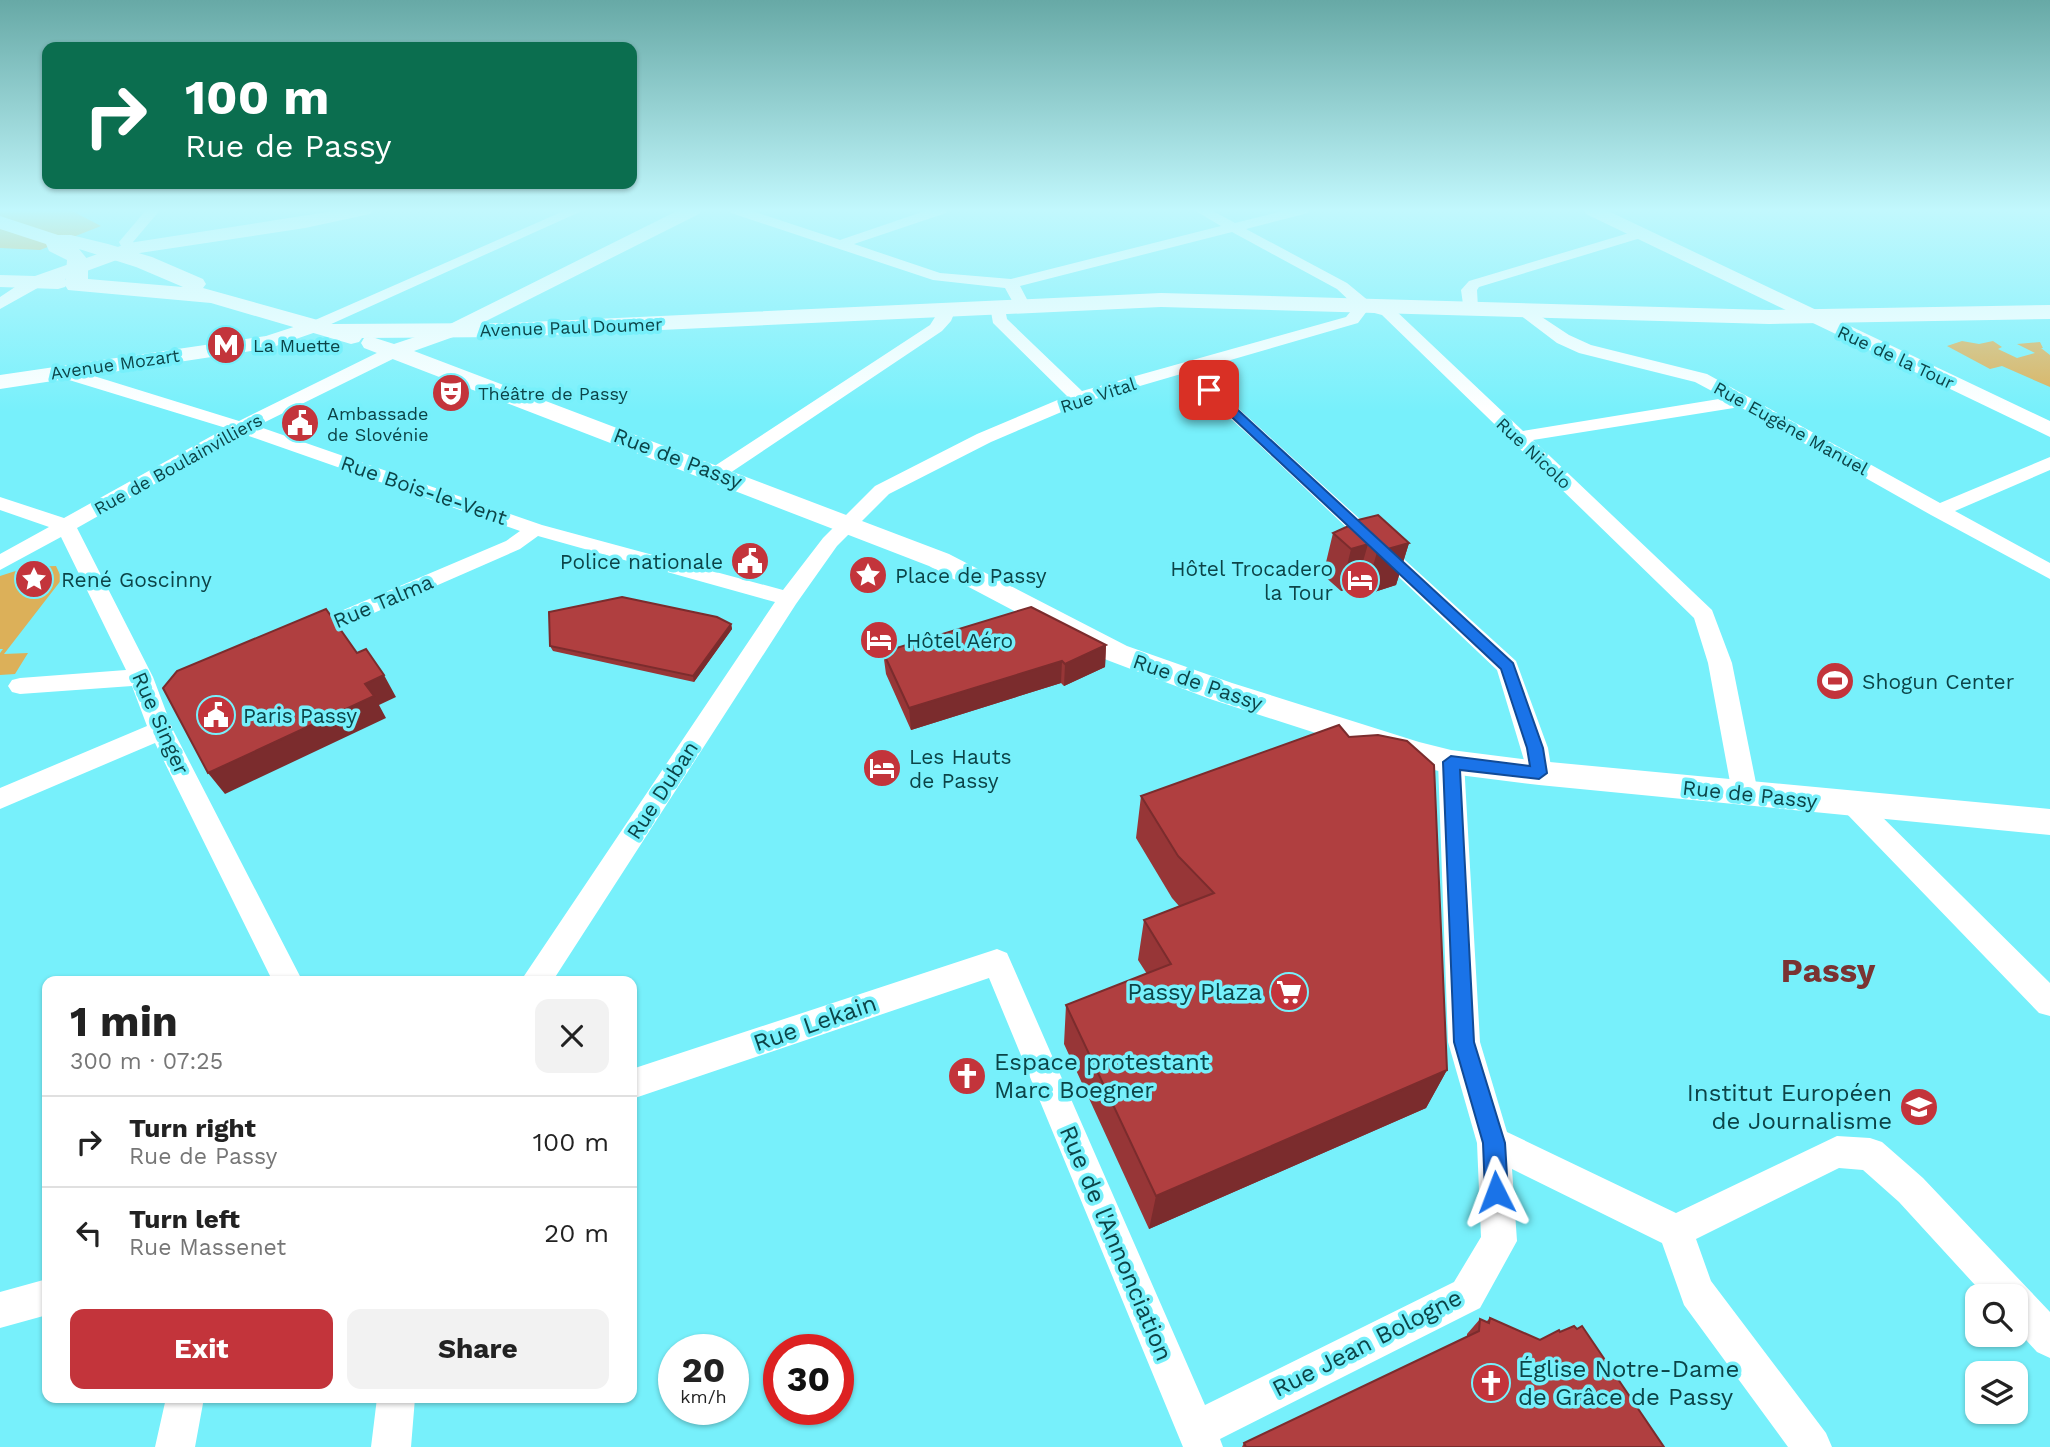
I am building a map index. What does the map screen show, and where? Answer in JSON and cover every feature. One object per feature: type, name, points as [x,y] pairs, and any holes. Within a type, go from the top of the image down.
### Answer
[{"type":"main road","points":[[88,278],[234,301]]},
{"type":"main road","points":[[180,278],[234,301],[384,347],[449,332]]},
{"type":"main road","name":"Avenue Paul Doumer","points":[[449,332],[1161,300],[1814,317],[2050,312]]},
{"type":"main road","points":[[320,329],[420,329],[449,332]]},
{"type":"street","points":[[0,281],[38,282],[67,278]]},
{"type":"street","points":[[320,329],[431,278]]},
{"type":"street","points":[[449,332],[558,278]]},
{"type":"street","points":[[943,278],[1011,284],[1036,278]]},
{"type":"street","name":"Rue Nicolo","points":[[1326,278],[1364,304],[1388,312],[1704,615],[1720,663],[1745,793]]},
{"type":"street","points":[[1470,308],[1469,289],[1474,284],[1495,278]]},
{"type":"street","name":"Rue de la Tour","points":[[1731,278],[2050,430]]},
{"type":"street","points":[[0,304],[38,282]]},
{"type":"street","points":[[1011,284],[1022,305]]},
{"type":"street","name":"Rue Vital","points":[[846,523],[882,490],[984,438],[1079,398],[1352,320],[1364,304]]},
{"type":"street","points":[[998,306],[999,320],[1079,398]]},
{"type":"street","points":[[717,473],[936,328],[943,321],[948,309]]},
{"type":"street","name":"Rue Eugène Manuel","points":[[1522,310],[1563,339],[1585,349],[1696,376],[2050,572]]},
{"type":"street","name":"Avenue Mozart","points":[[0,382],[270,342],[320,329]]},
{"type":"street","name":"Rue de Passy","points":[[384,347],[939,560],[1117,653],[1221,691],[1451,762],[1854,805],[2050,822]]},
{"type":"street","name":"Rue de Boulainvilliers","points":[[0,562],[384,347]]},
{"type":"street","points":[[1184,368],[1259,434],[1508,667],[1535,748],[1539,773]]},
{"type":"street","name":"Rue Bois-le-Vent","points":[[62,372],[241,427],[535,529],[788,599]]},
{"type":"street","points":[[1518,438],[1742,401]]},
{"type":"street","points":[[1938,510],[2050,463]]},
{"type":"street","points":[[0,503],[66,526]]},
{"type":"street","points":[[788,599],[846,523]]},
{"type":"street","name":"Rue Singer","points":[[66,526],[153,690],[161,730],[285,976]]},
{"type":"street","name":"Rue Talma","points":[[289,642],[513,545],[535,529]]},
{"type":"street","name":"Rue Duban","points":[[539,976],[788,599]]},
{"type":"street","points":[[20,686],[153,690]]},
{"type":"street","points":[[0,799],[161,730]]},
{"type":"street","name":"Rue Jean Bologne","points":[[1199,1439],[1467,1295],[1499,1241],[1494,1143],[1464,1042],[1451,762]]},
{"type":"street","points":[[1854,805],[2050,1003]]},
{"type":"street","name":"Rue Lekain","points":[[637,1082],[998,962]]},
{"type":"street","name":"Rue de l'Annonciation","points":[[998,962],[1199,1439]]},
{"type":"street","points":[[1494,1143],[1676,1231],[1697,1292],[1812,1447]]},
{"type":"street","points":[[1676,1231],[1837,1152],[1870,1154],[1911,1190],[1999,1284]]},
{"type":"street","points":[[0,1310],[42,1298]]},
{"type":"street","points":[[2028,1316],[2050,1339]]},
{"type":"street","points":[[175,1447],[184,1403]]},
{"type":"street","points":[[391,1447],[395,1403]]},
{"type":"shaded area","points":[[1962,341],[1979,344],[1993,341],[2002,347],[1998,349],[2017,358],[2035,353],[2017,344],[2040,342],[2041,348],[2050,355],[2050,387],[2002,366],[1990,369],[1947,346]]},
{"type":"shaded area","points":[[56,566],[62,579],[4,654],[28,653],[15,674],[0,675],[0,653],[3,649],[0,649],[0,576],[28,567]]},
{"type":"building","points":[[1378,515],[1409,543],[1377,552],[1368,544],[1351,549],[1333,533],[1353,524],[1350,522]]},
{"type":"building","points":[[622,597],[717,617],[731,624],[693,676],[550,646],[549,612]]},
{"type":"building","points":[[1031,607],[1106,645],[1065,664],[1062,661],[909,708],[883,652]]},
{"type":"building","points":[[326,609],[357,653],[366,649],[384,675],[365,684],[374,696],[208,773],[163,688],[177,671]]},
{"type":"building","name":"Passy Plaza","points":[[1339,725],[1349,737],[1378,735],[1407,741],[1434,765],[1447,1070],[1156,1196],[1066,1005],[1171,964],[1144,920],[1214,893],[1178,856],[1141,796]]},
{"type":"building","name":"Église Notre-Dame de Grâce de Passy","points":[[1490,1318],[1540,1340],[1559,1330],[1560,1332],[1574,1326],[1577,1329],[1582,1326],[1664,1447],[1246,1447],[1244,1443],[1479,1331],[1480,1319],[1489,1323]]},
{"type":"place","name":"La Muette","points":[[226,345]]},
{"type":"place","name":"Théâtre de Passy","points":[[451,393]]},
{"type":"place","name":"Ambassade de Slovénie","points":[[300,423]]},
{"type":"place","name":"Police nationale","points":[[750,561]]},
{"type":"place","name":"Place de Passy","points":[[868,575]]},
{"type":"place","name":"René Goscinny","points":[[34,579]]},
{"type":"place","name":"Hôtel Trocadero la Tour","points":[[1360,580]]},
{"type":"place","name":"Hôtel Aéro","points":[[879,640]]},
{"type":"place","name":"Shogun Center","points":[[1835,681]]},
{"type":"place","name":"Paris Passy","points":[[216,715]]},
{"type":"place","name":"Les Hauts de Passy","points":[[882,768]]},
{"type":"place","name":"Passy Plaza","points":[[1289,992]]},
{"type":"place","name":"Espace protestant Marc Boegner","points":[[967,1076]]},
{"type":"place","name":"Institut Européen de Journalisme","points":[[1919,1107]]},
{"type":"place","name":"Église Notre-Dame de Grâce de Passy","points":[[1491,1383]]},
{"type":"district","name":"Passy","points":[[1828,970]]},
{"type":"route","points":[[1209,390],[1508,667],[1535,748],[1539,773],[1451,762],[1464,1042],[1494,1143],[1496,1192]]}]
